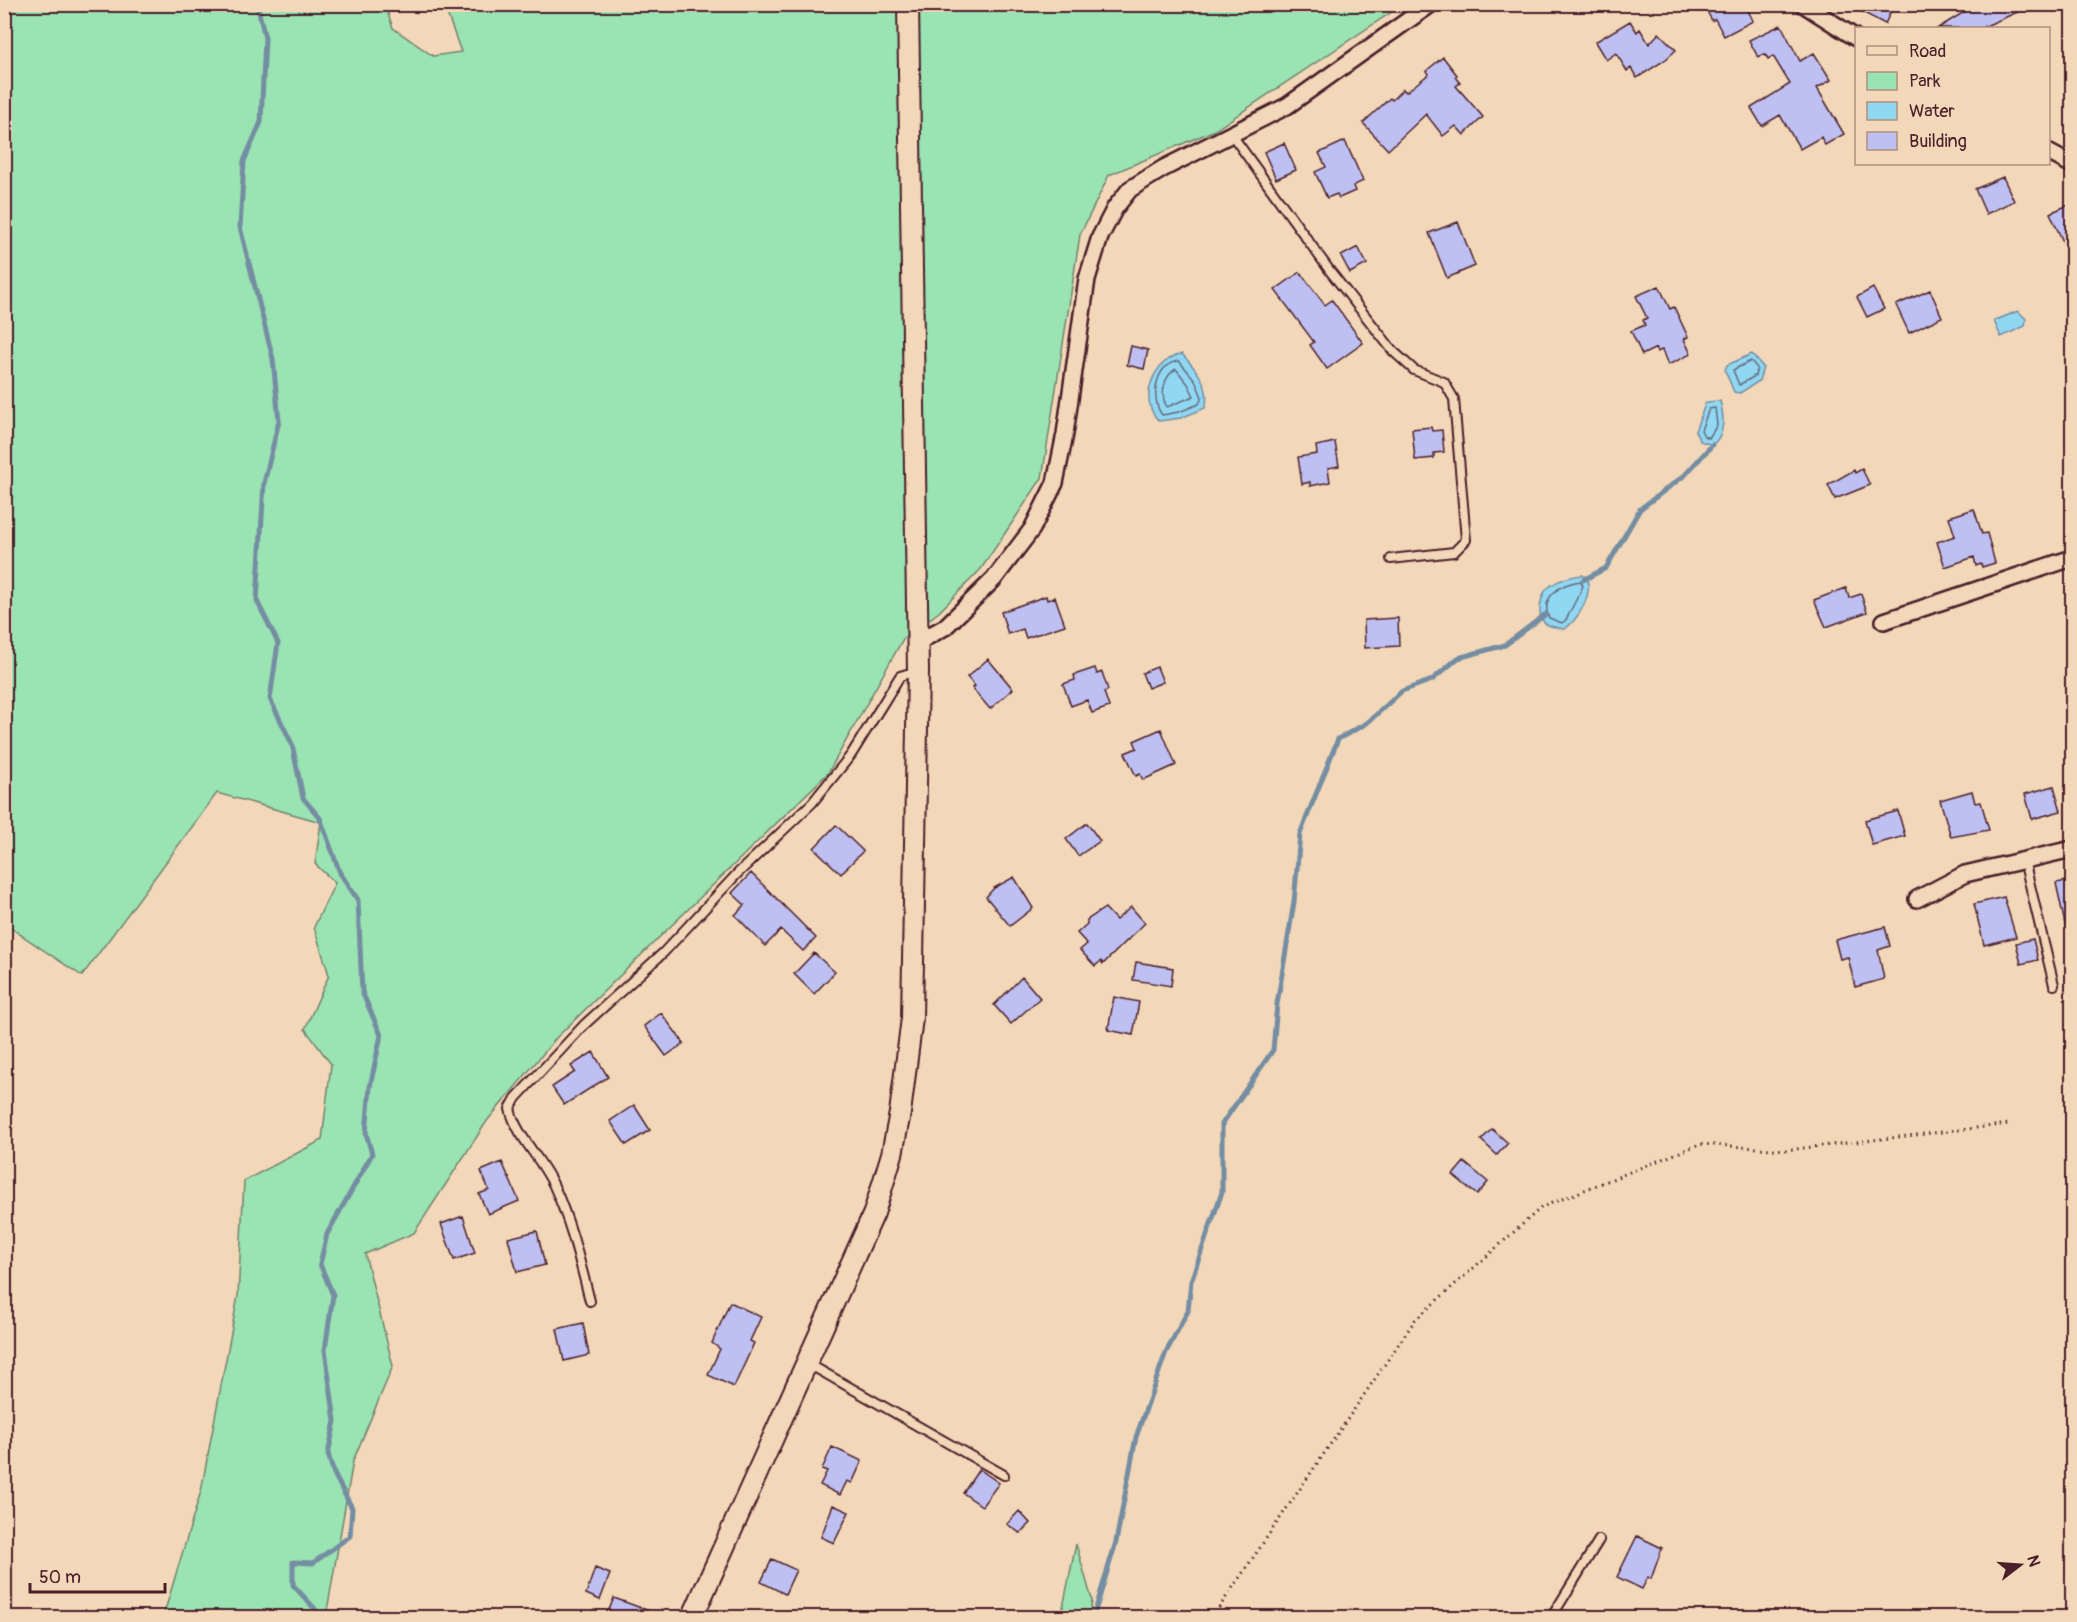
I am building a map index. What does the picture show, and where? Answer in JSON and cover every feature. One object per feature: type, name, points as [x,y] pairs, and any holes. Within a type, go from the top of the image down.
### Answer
[{"type":"street","points":[[692,1617],[873,1213],[892,1154],[900,1113],[912,1018],[918,670],[908,4]]},
{"type":"street","points":[[918,642],[945,627],[994,579],[1032,529],[1054,483],[1065,434],[1087,279],[1100,237],[1115,208],[1130,189],[1164,168],[1287,106],[1431,4]]},
{"type":"street","points":[[1803,4],[1855,37]]},
{"type":"street","points":[[2050,153],[2073,165]]},
{"type":"street","points":[[1884,621],[2073,558]]},
{"type":"street","points":[[1917,899],[1965,874],[2073,849]]},
{"type":"lane","points":[[1232,135],[1330,271],[1393,351],[1414,370],[1444,382],[1454,399],[1466,540],[1454,552],[1391,559]]},
{"type":"lane","points":[[590,1301],[572,1234],[553,1184],[514,1123],[510,1109],[516,1098],[584,1025],[663,953],[737,874],[812,802],[851,755],[900,676],[918,670]]},
{"type":"lane","points":[[2024,860],[2054,985]]},
{"type":"lane","points":[[807,1363],[1004,1475]]},
{"type":"lane","points":[[1551,1617],[1599,1540]]},
{"type":"path","points":[[1212,1617],[1415,1320],[1542,1207],[1700,1144],[1787,1150],[2010,1124]]},
{"type":"green space","points":[[4,5],[385,5],[393,28],[433,56],[461,52],[444,5],[1402,5],[1215,130],[1109,175],[1080,235],[1042,478],[981,569],[939,612],[903,639],[828,773],[557,1037],[487,1121],[414,1233],[365,1254],[393,1366],[353,1461],[326,1617],[163,1617],[201,1491],[238,1296],[244,1181],[322,1140],[331,1064],[305,1029],[329,975],[314,927],[335,883],[315,864],[321,822],[217,793],[82,976],[5,924]]},
{"type":"green space","points":[[1076,1544],[1092,1600],[1090,1617],[1061,1617]]},
{"type":"water","points":[[2018,311],[2026,319],[2025,326],[2001,337],[1994,321]]},
{"type":"water","points":[[1182,354],[1197,372],[1204,386],[1207,400],[1205,408],[1181,418],[1159,421],[1149,402],[1152,381],[1164,363]]},
{"type":"water","points":[[1752,354],[1763,367],[1759,381],[1740,393],[1734,392],[1725,370],[1727,365]]},
{"type":"water","points":[[1720,401],[1723,418],[1720,436],[1712,445],[1700,441],[1695,431],[1706,402]]},
{"type":"water","points":[[1582,575],[1587,577],[1588,591],[1584,606],[1575,619],[1565,629],[1546,624],[1540,610],[1544,593],[1550,586],[1561,580]]},
{"type":"building","points":[[1707,4],[1745,4],[1753,21],[1724,36],[1715,19],[1712,21],[1706,9],[1709,7]]},
{"type":"building","points":[[1847,4],[1894,4],[1885,24]]},
{"type":"building","points":[[1977,4],[2036,4],[1983,27],[1940,27]]},
{"type":"building","points":[[1630,21],[1637,32],[1640,29],[1649,44],[1659,33],[1676,50],[1637,78],[1631,68],[1627,71],[1616,53],[1606,60],[1595,42]]},
{"type":"building","points":[[1781,25],[1800,61],[1814,53],[1831,80],[1817,88],[1844,134],[1825,145],[1821,137],[1800,149],[1780,115],[1762,126],[1751,108],[1790,84],[1773,56],[1768,59],[1765,54],[1758,57],[1749,40]]},
{"type":"building","points":[[1443,57],[1457,75],[1455,77],[1460,83],[1456,86],[1483,117],[1464,135],[1456,126],[1443,136],[1426,114],[1388,150],[1363,123],[1390,98],[1392,100],[1403,89],[1406,92],[1429,74],[1426,71]]},
{"type":"building","points":[[1345,141],[1363,181],[1353,186],[1355,191],[1339,198],[1337,194],[1327,198],[1315,172],[1326,167],[1319,153]]},
{"type":"building","points":[[1284,143],[1296,170],[1276,179],[1264,152]]},
{"type":"building","points":[[2003,177],[2014,201],[1986,214],[1975,189]]},
{"type":"building","points":[[2073,203],[2073,264],[2050,213]]},
{"type":"building","points":[[1458,222],[1475,266],[1447,278],[1429,233]]},
{"type":"building","points":[[1358,247],[1367,264],[1350,273],[1341,256]]},
{"type":"building","points":[[1300,272],[1325,305],[1332,300],[1363,343],[1327,369],[1310,345],[1314,342],[1275,290]]},
{"type":"building","points":[[1659,286],[1670,309],[1674,307],[1688,337],[1684,339],[1691,354],[1668,365],[1662,350],[1657,352],[1656,348],[1642,355],[1631,331],[1645,325],[1643,320],[1647,318],[1636,296]]},
{"type":"building","points":[[1873,288],[1884,309],[1867,317],[1857,297]]},
{"type":"building","points":[[1930,290],[1942,317],[1909,333],[1896,305]]},
{"type":"building","points":[[1131,346],[1148,350],[1144,369],[1127,365]]},
{"type":"building","points":[[1431,427],[1432,431],[1442,430],[1444,452],[1434,453],[1434,458],[1415,460],[1412,429]]},
{"type":"building","points":[[1335,442],[1339,466],[1328,468],[1330,482],[1310,486],[1310,482],[1302,484],[1298,457],[1317,454],[1316,446]]},
{"type":"building","points":[[1862,469],[1870,485],[1835,499],[1828,485],[1854,470],[1855,473]]},
{"type":"building","points":[[1974,509],[1982,534],[1987,533],[1995,563],[1982,567],[1981,564],[1976,566],[1974,557],[1945,567],[1937,542],[1955,536],[1949,517]]},
{"type":"building","points":[[1846,588],[1849,598],[1861,594],[1867,612],[1826,627],[1814,600]]},
{"type":"building","points":[[1046,596],[1047,600],[1055,597],[1065,625],[1026,638],[1023,629],[1008,634],[1001,612]]},
{"type":"building","points":[[1398,618],[1399,646],[1365,648],[1364,620]]},
{"type":"building","points":[[988,659],[1013,689],[990,709],[972,688],[975,686],[967,677]]},
{"type":"building","points":[[1157,667],[1163,682],[1148,688],[1142,673]]},
{"type":"building","points":[[1095,668],[1097,674],[1102,672],[1108,690],[1104,692],[1109,707],[1092,713],[1087,700],[1071,706],[1063,684],[1075,680],[1074,675]]},
{"type":"building","points":[[1161,729],[1176,765],[1143,780],[1140,774],[1136,776],[1125,753],[1137,748],[1134,741]]},
{"type":"building","points":[[2054,786],[2061,811],[2032,819],[2025,794]]},
{"type":"building","points":[[1972,791],[1975,803],[1981,802],[1989,830],[1951,837],[1940,800]]},
{"type":"building","points":[[1898,811],[1905,836],[1872,845],[1865,820]]},
{"type":"building","points":[[1087,823],[1100,841],[1078,856],[1066,839]]},
{"type":"building","points":[[836,825],[863,851],[841,874],[814,848]]},
{"type":"building","points":[[751,873],[816,938],[803,951],[781,930],[765,946],[735,915],[745,905],[732,893]]},
{"type":"building","points":[[1014,877],[1033,908],[1010,926],[986,897],[994,888]]},
{"type":"building","points":[[2073,880],[2073,929],[2066,929],[2056,883]]},
{"type":"building","points":[[2004,897],[2016,937],[1984,945],[1974,904]]},
{"type":"building","points":[[1131,907],[1145,923],[1103,964],[1101,961],[1095,966],[1080,950],[1087,944],[1077,933],[1087,924],[1087,920],[1105,908],[1116,920]]},
{"type":"building","points":[[1885,927],[1890,946],[1878,950],[1884,979],[1855,987],[1848,957],[1840,959],[1835,940]]},
{"type":"building","points":[[2033,939],[2038,960],[2021,964],[2016,943]]},
{"type":"building","points":[[814,953],[835,972],[814,994],[794,974]]},
{"type":"building","points":[[1136,962],[1173,968],[1171,986],[1133,980]]},
{"type":"building","points":[[1022,977],[1040,998],[1011,1024],[994,1005]]},
{"type":"building","points":[[1114,997],[1139,1002],[1133,1035],[1108,1030]]},
{"type":"building","points":[[661,1013],[684,1043],[666,1056],[644,1026]]},
{"type":"building","points":[[593,1052],[608,1077],[564,1105],[552,1087],[575,1072],[571,1066]]},
{"type":"building","points":[[634,1105],[650,1130],[626,1145],[610,1121]]},
{"type":"building","points":[[1492,1129],[1508,1143],[1497,1155],[1481,1140]]},
{"type":"building","points":[[502,1162],[519,1201],[488,1214],[479,1194],[489,1190],[481,1171]]},
{"type":"building","points":[[1464,1162],[1488,1182],[1477,1195],[1453,1175]]},
{"type":"building","points":[[463,1216],[475,1253],[454,1260],[441,1224]]},
{"type":"building","points":[[537,1231],[545,1265],[517,1272],[508,1238]]},
{"type":"building","points":[[730,1302],[761,1317],[750,1341],[754,1343],[734,1387],[708,1375],[720,1349],[712,1343]]},
{"type":"building","points":[[583,1323],[589,1355],[564,1361],[557,1329]]},
{"type":"building","points":[[832,1447],[862,1461],[852,1483],[847,1481],[840,1495],[820,1485],[827,1471],[822,1469]]},
{"type":"building","points":[[979,1469],[999,1483],[982,1506],[963,1493]]},
{"type":"building","points":[[833,1505],[849,1512],[834,1543],[821,1537]]},
{"type":"building","points":[[1019,1511],[1030,1523],[1020,1533],[1007,1524]]},
{"type":"building","points":[[1637,1536],[1662,1548],[1651,1579],[1648,1577],[1642,1589],[1617,1577]]},
{"type":"building","points":[[772,1559],[796,1570],[785,1594],[761,1582]]},
{"type":"building","points":[[595,1568],[610,1574],[600,1600],[586,1594]]},
{"type":"building","points":[[614,1598],[663,1616],[663,1617],[606,1617]]},
{"type":"waterway","points":[[257,4],[265,38],[261,122],[244,161],[240,227],[273,359],[279,421],[264,483],[257,601],[278,643],[270,699],[292,744],[303,798],[320,818],[340,873],[358,900],[362,992],[381,1035],[370,1087],[366,1133],[372,1154],[327,1234],[320,1264],[333,1295],[325,1350],[335,1421],[328,1454],[334,1474],[352,1508],[350,1536],[313,1563],[293,1562],[293,1585],[315,1609],[317,1618]]},
{"type":"waterway","points":[[1583,580],[1606,568],[1640,509],[1685,475],[1712,445]]},
{"type":"waterway","points":[[1093,1618],[1116,1542],[1136,1437],[1166,1352],[1188,1311],[1191,1281],[1222,1192],[1222,1124],[1273,1050],[1277,1004],[1294,902],[1300,834],[1338,739],[1367,723],[1402,691],[1432,680],[1458,658],[1505,645],[1546,614]]}]
